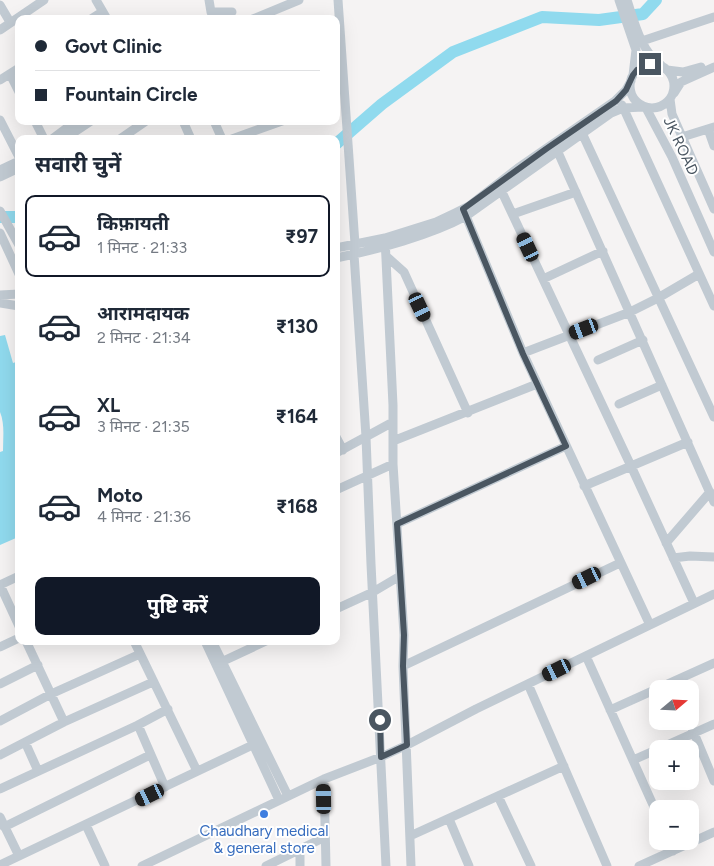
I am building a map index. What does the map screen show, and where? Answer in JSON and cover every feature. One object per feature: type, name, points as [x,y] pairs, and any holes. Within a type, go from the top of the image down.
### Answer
[{"type":"street","points":[[19,15],[34,3],[44,0]]},
{"type":"street","points":[[96,0],[105,15]]},
{"type":"street","points":[[209,0],[211,12],[232,12]]},
{"type":"street","points":[[263,15],[299,0]]},
{"type":"street","points":[[338,0],[339,15]]},
{"type":"street","points":[[619,0],[630,22],[653,58],[665,68],[674,81],[672,96]]},
{"type":"street","points":[[627,0],[636,50],[631,93],[634,99],[645,107]]},
{"type":"street","points":[[0,5],[10,22]]},
{"type":"street","points":[[642,41],[714,17]]},
{"type":"street","points":[[0,30],[15,18]]},
{"type":"street","points":[[340,48],[342,96],[351,182],[366,437],[366,476],[386,866]]},
{"type":"street","points":[[465,212],[525,163],[619,98],[626,90],[632,78],[643,66],[650,64],[683,72],[714,65]]},
{"type":"street","points":[[340,257],[354,254],[465,212],[501,190],[611,113],[623,108],[657,108],[662,106],[672,96],[681,82],[714,65]]},
{"type":"street","points":[[0,80],[15,71]]},
{"type":"street","points":[[10,74],[15,84]]},
{"type":"street","name":"JK ROAD","points":[[672,96],[672,114],[714,208]]},
{"type":"street","points":[[619,98],[714,306]]},
{"type":"street","name":"JK ROAD","points":[[645,107],[672,157],[714,252]]},
{"type":"street","points":[[0,120],[15,149]]},
{"type":"street","points":[[57,135],[68,125]]},
{"type":"street","points":[[70,135],[85,125]]},
{"type":"street","points":[[126,135],[140,125]]},
{"type":"street","points":[[243,135],[271,125]]},
{"type":"street","points":[[682,137],[711,128],[714,146]]},
{"type":"street","points":[[582,133],[714,417]]},
{"type":"street","points":[[557,150],[714,502]]},
{"type":"street","points":[[0,170],[15,163]]},
{"type":"street","points":[[0,177],[15,170]]},
{"type":"street","points":[[501,190],[694,603]]},
{"type":"street","points":[[512,214],[576,192]]},
{"type":"street","points":[[0,211],[15,237]]},
{"type":"street","points":[[465,212],[523,354],[650,625]]},
{"type":"street","points":[[0,233],[15,265]]},
{"type":"street","points":[[340,247],[386,242]]},
{"type":"street","points":[[386,242],[393,464],[404,635],[403,666],[411,866]]},
{"type":"street","points":[[543,279],[602,251]]},
{"type":"street","points":[[386,256],[404,272],[468,413]]},
{"type":"street","points":[[523,354],[569,334],[630,312],[700,274]]},
{"type":"street","points":[[0,295],[15,294]]},
{"type":"street","points":[[0,304],[15,306]]},
{"type":"street","points":[[598,360],[643,340]]},
{"type":"street","points":[[393,441],[468,413],[537,384]]},
{"type":"street","points":[[618,404],[662,385]]},
{"type":"street","points":[[340,450],[393,422]]},
{"type":"street","points":[[584,486],[688,442]]},
{"type":"street","points":[[397,524],[566,446]]},
{"type":"street","points":[[340,488],[393,464]]},
{"type":"street","points":[[666,543],[710,492]]},
{"type":"street","points":[[673,558],[690,556],[714,557]]},
{"type":"street","points":[[403,666],[620,563]]},
{"type":"street","points":[[340,607],[373,592],[400,576]]},
{"type":"street","points":[[15,578],[0,585],[15,617]]},
{"type":"street","points":[[144,865],[324,779],[407,745],[714,594]]},
{"type":"street","points":[[0,647],[15,640]]},
{"type":"street","points":[[28,645],[64,722]]},
{"type":"street","points":[[136,645],[197,772]]},
{"type":"street","points":[[208,645],[219,663],[257,743],[279,800]]},
{"type":"street","points":[[213,645],[219,663]]},
{"type":"street","points":[[219,663],[257,645]]},
{"type":"street","points":[[0,721],[51,694],[140,654]]},
{"type":"street","points":[[586,656],[651,800]]},
{"type":"street","points":[[683,680],[714,663]]},
{"type":"street","points":[[0,684],[38,666]]},
{"type":"street","points":[[0,755],[64,722],[153,682]]},
{"type":"street","points":[[528,684],[607,866]]},
{"type":"street","points":[[610,710],[649,695]]},
{"type":"street","points":[[0,789],[168,709]]},
{"type":"street","points":[[138,724],[165,787]]},
{"type":"street","points":[[678,740],[714,724]]},
{"type":"street","points":[[693,730],[714,779]]},
{"type":"street","points":[[25,742],[38,771]]},
{"type":"street","points":[[0,865],[257,743]]},
{"type":"street","points":[[257,743],[288,796]]},
{"type":"street","points":[[633,760],[649,753]]},
{"type":"street","points":[[4,827],[150,755]]},
{"type":"street","points":[[410,836],[564,766]]},
{"type":"street","points":[[324,779],[326,866]]},
{"type":"street","points":[[498,796],[531,866]]},
{"type":"street","points":[[0,818],[19,856]]},
{"type":"street","points":[[449,819],[470,866]]},
{"type":"street","points":[[86,825],[105,866]]},
{"type":"street","points":[[639,866],[714,832]]},
{"type":"street","points":[[266,866],[325,838]]},
{"type":"street","points":[[300,850],[300,866]]},
{"type":"water","points":[[5,335],[13,363],[15,362],[15,538],[0,545],[0,452],[3,451],[3,421],[0,412],[0,336]]},
{"type":"waterway","points":[[340,141],[382,104],[453,52],[542,17],[599,20],[643,14],[656,0]]},
{"type":"waterway","points":[[0,217],[15,217]]},
{"type":"place","name":"Chaudhary medical & general store","points":[[264,814]]},
{"type":"route","points":[[380,720],[381,757],[407,745],[403,666],[404,635],[397,524],[566,446],[523,354],[463,209],[566,134],[616,101],[629,86],[637,70],[650,64]]}]
